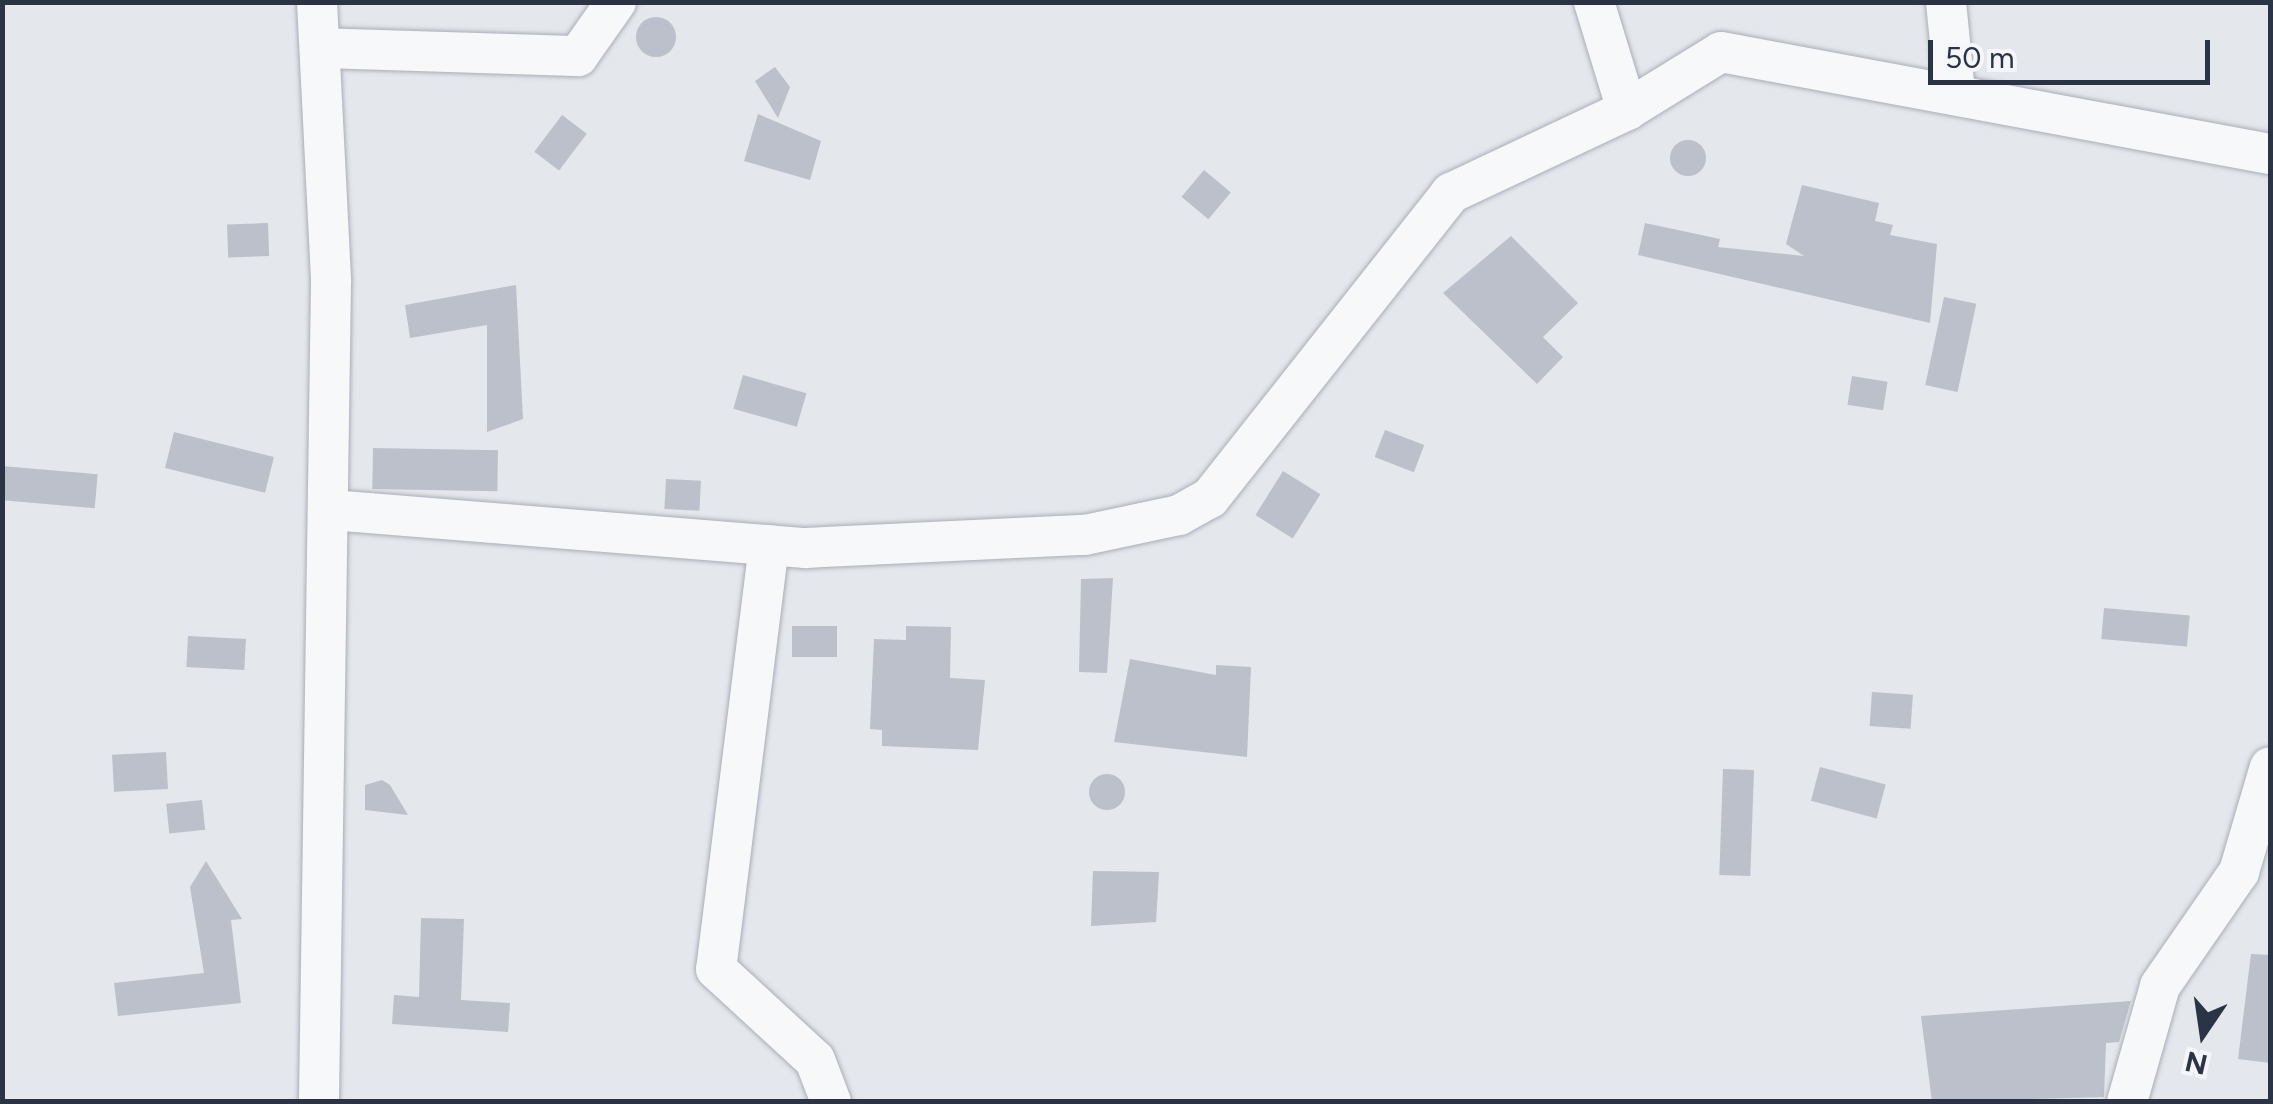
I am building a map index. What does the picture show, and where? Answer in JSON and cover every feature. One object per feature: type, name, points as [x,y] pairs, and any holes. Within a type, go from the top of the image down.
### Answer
[{"type":"street","points":[[318,2],[331,510],[319,1102]]},
{"type":"street","points":[[320,48],[578,56],[616,2]]},
{"type":"street","points":[[1594,2],[1627,110]]},
{"type":"street","points":[[1946,2],[1955,92]]},
{"type":"street","points":[[331,510],[769,545],[968,544],[1134,528],[1179,515],[1210,498],[1451,193],[1627,110],[1720,52],[1955,92],[2270,154]]},
{"type":"street","points":[[769,545],[716,970],[815,1060],[831,1102]]},
{"type":"street","points":[[2128,1102],[2160,986],[2239,872],[2270,768]]},
{"type":"building","points":[[656,17],[670,23],[676,37],[670,51],[656,57],[642,51],[636,37],[642,23]]},
{"type":"building","points":[[775,67],[790,87],[778,118],[755,81]]},
{"type":"building","points":[[758,114],[821,141],[810,180],[744,161]]},
{"type":"building","points":[[562,115],[587,134],[559,170],[534,152]]},
{"type":"building","points":[[1688,140],[1700,146],[1706,158],[1700,170],[1688,176],[1676,170],[1670,158],[1676,146]]},
{"type":"building","points":[[1204,170],[1231,192],[1208,219],[1182,197]]},
{"type":"building","points":[[1802,185],[1879,203],[1875,221],[1893,225],[1890,235],[1937,244],[1930,323],[1638,255],[1645,223],[1720,239],[1718,247],[1804,256],[1786,244]]},
{"type":"building","points":[[268,223],[269,256],[228,257],[227,224]]},
{"type":"building","points":[[1511,236],[1578,303],[1543,337],[1563,357],[1537,384],[1443,293]]},
{"type":"building","points":[[516,285],[523,419],[487,432],[487,325],[410,338],[405,305]]},
{"type":"building","points":[[1944,297],[1976,304],[1958,392],[1925,385]]},
{"type":"building","points":[[743,375],[806,393],[797,427],[733,409]]},
{"type":"building","points":[[1852,376],[1888,382],[1883,410],[1847,405]]},
{"type":"building","points":[[1385,430],[1424,445],[1414,472],[1375,457]]},
{"type":"building","points":[[174,432],[274,457],[265,493],[165,468]]},
{"type":"building","points":[[373,448],[498,450],[497,491],[372,489]]},
{"type":"building","points":[[2,466],[98,474],[95,508],[2,500]]},
{"type":"building","points":[[1283,471],[1320,494],[1293,538],[1255,515]]},
{"type":"building","points":[[666,479],[701,481],[699,511],[664,509]]},
{"type":"building","points":[[1113,578],[1107,673],[1079,672],[1081,579]]},
{"type":"building","points":[[2104,608],[2190,615],[2187,646],[2101,639]]},
{"type":"building","points":[[792,626],[837,626],[837,657],[792,657]]},
{"type":"building","points":[[906,626],[951,627],[950,678],[985,680],[978,750],[882,746],[882,730],[870,729],[874,639],[906,640]]},
{"type":"building","points":[[188,636],[246,639],[244,670],[186,667]]},
{"type":"building","points":[[1130,659],[1216,675],[1216,665],[1251,667],[1247,757],[1114,742]]},
{"type":"building","points":[[1872,692],[1913,695],[1911,729],[1870,726]]},
{"type":"building","points":[[166,752],[168,789],[114,792],[112,755]]},
{"type":"building","points":[[1820,767],[1886,785],[1877,818],[1811,801]]},
{"type":"building","points":[[1723,769],[1754,770],[1750,876],[1719,875]]},
{"type":"building","points":[[1107,774],[1119,780],[1125,792],[1119,804],[1107,810],[1095,804],[1089,792],[1095,780]]},
{"type":"building","points":[[382,780],[390,785],[408,815],[365,810],[365,785]]},
{"type":"building","points":[[202,800],[205,830],[169,834],[166,804]]},
{"type":"building","points":[[206,861],[242,919],[231,920],[241,1003],[118,1016],[114,983],[204,973],[190,887]]},
{"type":"building","points":[[1093,871],[1159,872],[1156,922],[1091,926]]},
{"type":"building","points":[[421,918],[464,919],[461,1000],[510,1003],[508,1032],[392,1024],[394,995],[419,997]]},
{"type":"building","points":[[2251,954],[2270,955],[2270,1063],[2238,1059]]},
{"type":"building","points":[[2131,1001],[2119,1042],[2106,1043],[2104,1097],[1932,1102],[1921,1016]]}]
